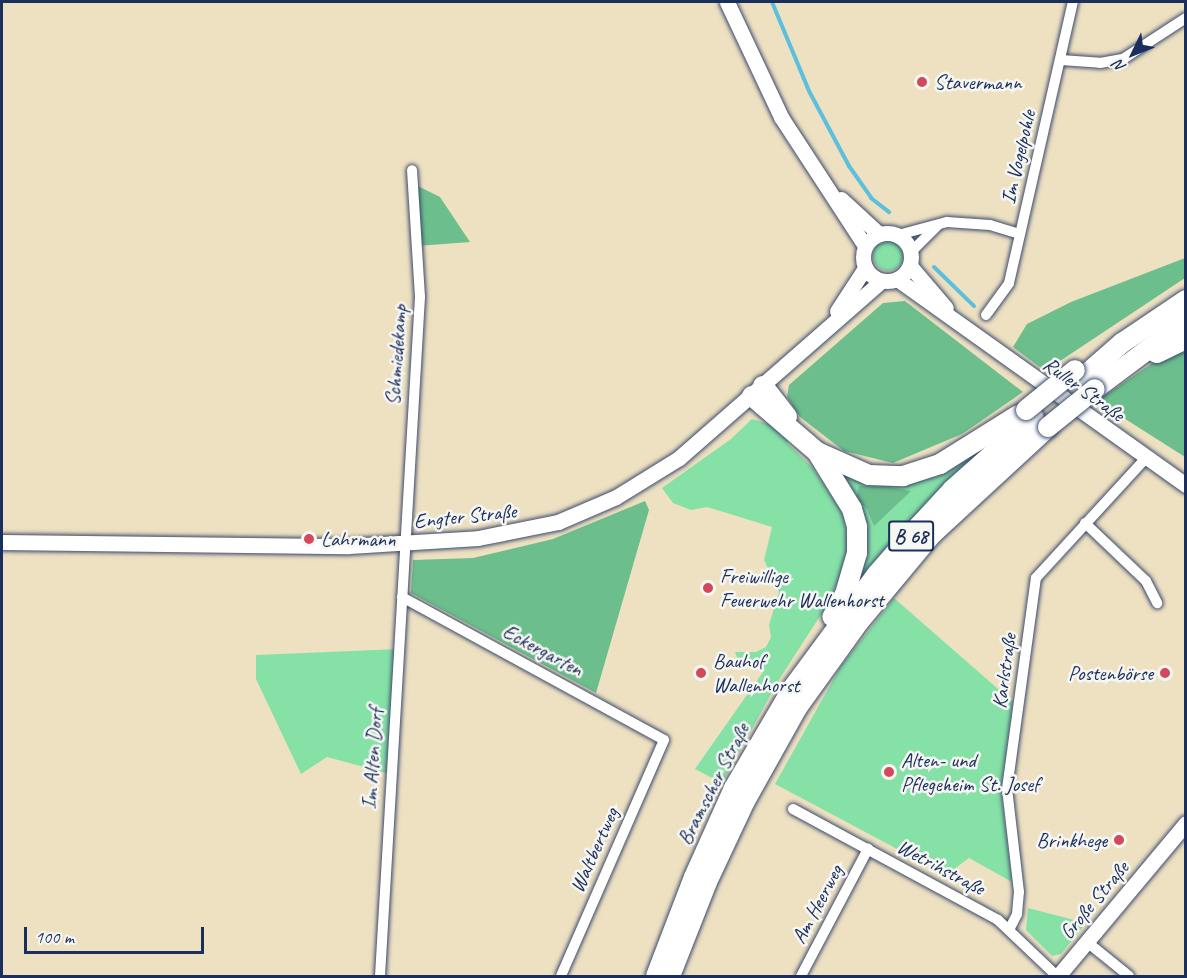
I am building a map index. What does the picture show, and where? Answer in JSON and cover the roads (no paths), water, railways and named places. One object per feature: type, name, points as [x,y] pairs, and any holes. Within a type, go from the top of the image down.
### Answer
[{"type":"highway","points":[[817,452],[869,475],[903,476],[940,464],[1036,418],[1084,378],[1109,344],[1122,343],[1185,300]]},
{"type":"highway","name":"B 68","points":[[1036,418],[1084,378],[1117,371],[1185,321]]},
{"type":"highway","points":[[1117,371],[1134,367],[1185,339]]},
{"type":"highway","points":[[757,391],[817,452],[852,509],[857,527],[857,553],[845,594],[795,674],[792,689]]},
{"type":"highway","name":"Bramscher Straße","points":[[656,976],[722,815],[792,689],[877,574],[919,526],[953,489],[1036,418]]},
{"type":"highway","name":"Bramscher Straße","points":[[670,976],[706,882],[740,811],[797,708],[858,623],[925,542],[984,481],[1036,418]]},
{"type":"main road","points":[[727,2],[761,80],[826,185],[865,246],[865,268],[881,280],[897,279],[910,259],[898,235],[879,234],[826,185]]},
{"type":"main road","points":[[865,246],[879,234]]},
{"type":"main road","name":"Ruller Straße","points":[[910,259],[959,324]]},
{"type":"main road","name":"Engter Straße","points":[[829,323],[865,268]]},
{"type":"main road","name":"Ruller Straße","points":[[897,279],[1145,459],[1185,485]]},
{"type":"main road","name":"Engter Straße","points":[[2,542],[405,544],[519,532],[585,511],[679,458],[757,391],[829,323],[881,280]]},
{"type":"main road","name":"Große Straße","points":[[1058,976],[1185,823]]},
{"type":"street","name":"Im Vogelpohle","points":[[986,315],[1009,282],[1073,2]]},
{"type":"street","points":[[1061,60],[1110,62],[1123,58],[1185,18]]},
{"type":"street","name":"Schmiedekamp","points":[[405,544],[420,297],[412,170]]},
{"type":"street","points":[[898,235],[938,225],[964,222],[1020,234]]},
{"type":"street","points":[[910,259],[938,225]]},
{"type":"street","name":"Karlstraße","points":[[1010,928],[1017,914],[1019,892],[1007,789],[1036,578],[1145,459]]},
{"type":"street","points":[[1085,523],[1146,581],[1156,603]]},
{"type":"street","name":"Im Alten Dorf","points":[[380,976],[405,544]]},
{"type":"street","name":"Eckergarten","points":[[402,597],[664,740]]},
{"type":"street","name":"Waltbertweg","points":[[561,976],[664,740]]},
{"type":"street","name":"Wetrihstraße","points":[[793,809],[1010,928],[1058,976]]},
{"type":"street","name":"Am Heerweg","points":[[801,976],[868,849]]},
{"type":"street","points":[[1087,942],[1129,976]]},
{"type":"waterway","points":[[772,2],[809,91],[849,166],[871,198],[889,212]]},
{"type":"waterway","points":[[934,267],[974,306]]},
{"type":"place","name":"Stavermann","points":[[922,82]]},
{"type":"place","name":"Lahrmann","points":[[309,539]]},
{"type":"place","name":"Freiwillige Feuerwehr Wallenhorst","points":[[708,588]]},
{"type":"place","name":"Bauhof Wallenhorst","points":[[701,673]]},
{"type":"place","name":"Postenbörse","points":[[1165,673]]},
{"type":"place","name":"Alten- und Pflegeheim St. Josef","points":[[889,772]]},
{"type":"place","name":"Brinkhege","points":[[1119,840]]}]
